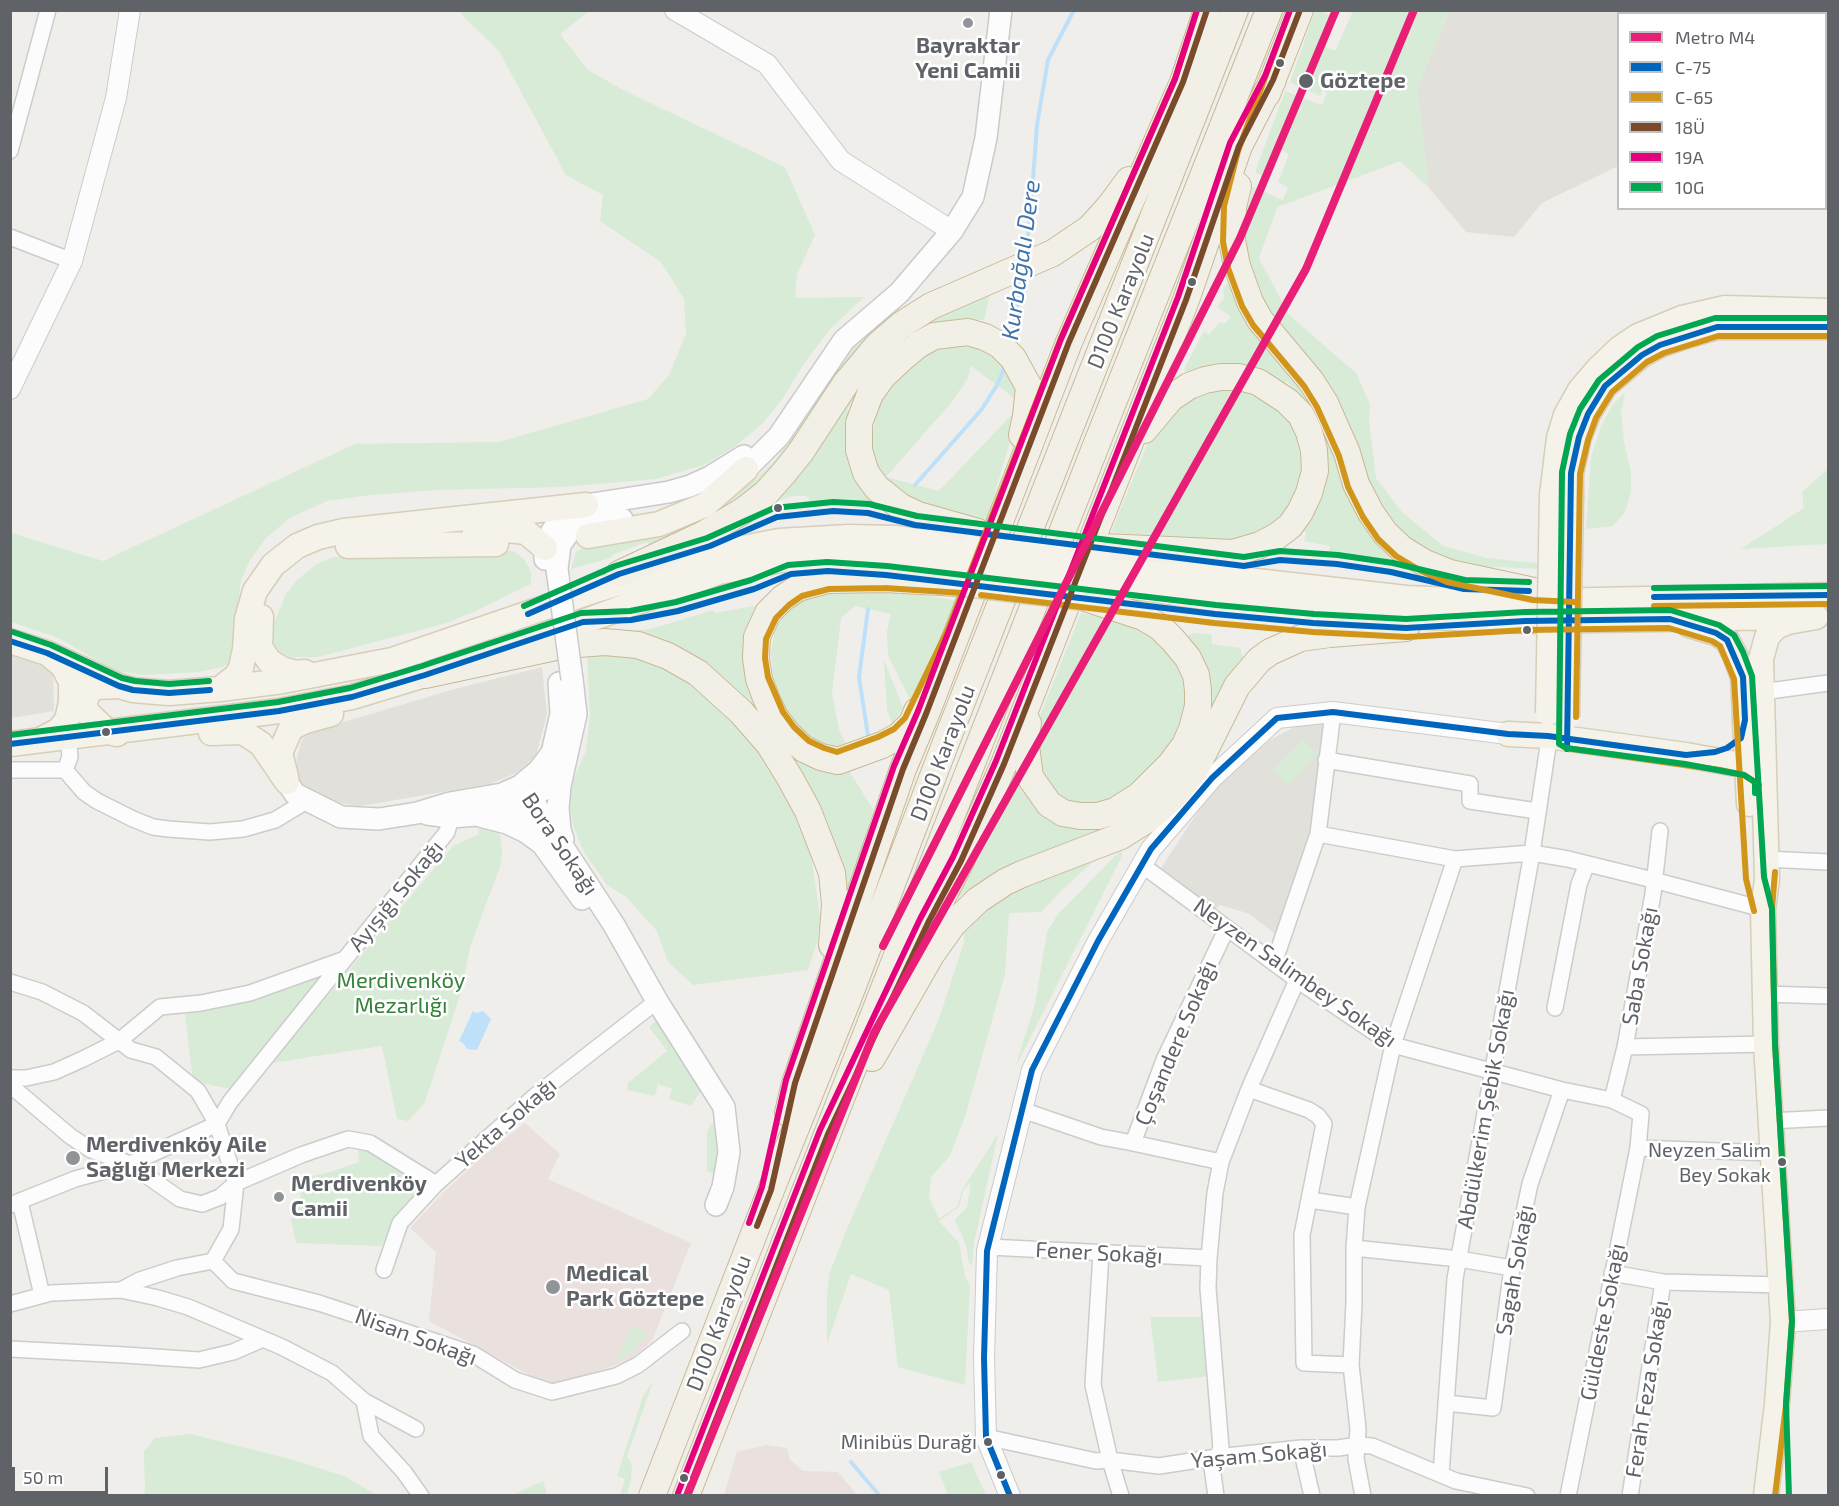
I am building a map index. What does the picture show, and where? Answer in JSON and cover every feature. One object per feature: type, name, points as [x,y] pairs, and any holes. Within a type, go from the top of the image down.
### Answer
[{"type":"highway","points":[[771,1190],[795,1083],[903,769],[1069,342],[1171,111],[1207,10]]},
{"type":"highway","points":[[1183,82],[1219,10]]},
{"type":"highway","name":"D100 Karayolu","points":[[652,1496],[1235,10]]},
{"type":"highway","name":"D100 Karayolu","points":[[686,1496],[1099,437],[1269,10]]},
{"type":"highway","points":[[1300,10],[1246,153],[1233,207],[1232,240],[1237,266],[1250,302],[1260,320],[1311,381],[1325,403],[1344,444],[1356,484],[1371,513],[1402,549],[1425,563],[1450,573],[1534,591]]},
{"type":"highway","points":[[828,1134],[928,923],[961,861],[1004,764],[1186,300],[1239,146],[1273,80]]},
{"type":"highway","points":[[619,574],[711,530],[743,511],[766,493],[800,453],[846,383],[877,346],[901,325],[931,306],[994,277],[1040,260],[1090,228],[1109,207],[1135,170],[1171,111]]},
{"type":"highway","points":[[968,557],[877,488],[866,473],[859,450],[859,423],[870,394],[883,376],[901,359],[934,336],[968,332],[1000,345],[1013,358],[1029,387],[1026,416],[1008,503]]},
{"type":"highway","points":[[1095,572],[1233,553],[1260,544],[1283,531],[1300,512],[1310,493],[1315,471],[1314,450],[1310,432],[1301,415],[1287,401],[1258,382],[1239,377],[1221,376],[1189,386],[1171,398],[1147,425],[1120,472]]},
{"type":"highway","points":[[956,633],[912,723],[899,736],[882,745],[838,760],[821,757],[804,749],[787,733],[775,717],[759,679],[756,658],[757,637],[768,613],[783,598],[798,588],[828,580],[885,579],[968,557]]},
{"type":"highway","points":[[1035,688],[1025,738],[1030,777],[1050,804],[1063,813],[1098,816],[1115,811],[1140,795],[1158,779],[1185,745],[1198,706],[1196,675],[1188,658],[1160,627],[1143,617],[1095,572]]},
{"type":"highway","points":[[828,1134],[931,955],[953,924],[978,900],[1022,874],[1121,836],[1148,819],[1175,795],[1196,768],[1237,686],[1259,660],[1270,652],[1301,638],[1406,628]]},
{"type":"highway","points":[[425,675],[565,645],[605,642],[638,645],[668,656],[698,674],[741,712],[769,744],[808,811],[831,873],[836,904],[827,989]]},
{"type":"main road","points":[[220,689],[241,668],[247,619],[255,591],[273,565],[297,546],[318,537],[344,531],[586,504],[669,492],[710,477],[737,462],[774,432],[844,340],[899,292],[952,231],[973,197],[986,138],[1001,10]]},
{"type":"main road","points":[[1558,734],[1561,496],[1559,438],[1566,415],[1580,390],[1619,349],[1638,336],[1682,318],[1725,308],[1828,311]]},
{"type":"main road","points":[[1561,496],[1571,474],[1579,437],[1588,414],[1605,386],[1642,356],[1668,342],[1717,327],[1828,327]]},
{"type":"main road","points":[[588,536],[659,524],[705,505],[779,436],[807,391]]},
{"type":"main road","points":[[551,571],[560,545],[570,531],[585,524],[655,514],[675,508],[717,488],[746,469]]},
{"type":"main road","points":[[545,548],[552,531],[564,515],[586,504]]},
{"type":"main road","points":[[527,614],[619,574],[754,533],[837,522],[917,520]]},
{"type":"main road","points":[[337,671],[297,673],[282,669],[269,661],[260,648],[260,618],[270,596],[283,577],[302,561],[325,551],[348,546],[497,530],[526,532],[545,548],[551,571],[565,681],[576,714],[558,808],[560,830],[573,861]]},
{"type":"main road","points":[[10,641],[47,653],[119,686],[133,690],[169,693],[220,689],[392,660],[596,590],[723,552],[779,541],[848,537],[895,538],[968,557],[1095,572],[1250,604],[1383,615],[1525,621]]},
{"type":"main road","points":[[348,546],[517,544]]},
{"type":"main road","points":[[10,744],[279,711],[352,697],[583,622],[719,572],[781,560],[853,556],[968,557],[1095,572],[1258,582],[1406,598],[1505,602],[1828,595]]},
{"type":"main road","points":[[1095,572],[1244,566],[1426,585],[1656,598]]},
{"type":"main road","points":[[1095,572],[1215,614],[1314,623],[1406,628],[1525,621],[1822,617]]},
{"type":"main road","points":[[1764,909],[1755,878],[1753,778],[1762,692],[1761,659],[1767,637],[1776,627],[1788,621],[1822,617]]},
{"type":"main road","points":[[1670,619],[1716,633],[1727,640],[1736,655],[1743,677],[1745,720],[1766,859],[1764,909],[1766,1044],[1783,1322],[1777,1404],[1766,1496]]},
{"type":"main road","points":[[47,653],[63,666],[71,682],[67,720],[52,738]]},
{"type":"main road","points":[[287,782],[280,753],[291,728],[306,721],[365,704],[425,675]]},
{"type":"main road","points":[[524,796],[552,753],[561,714],[565,681]]},
{"type":"main road","points":[[119,686],[96,687],[88,693],[85,702],[86,711],[108,732],[158,740],[220,732],[243,732],[261,744],[295,794],[341,817],[378,819],[417,813],[450,803],[502,794],[524,796]]},
{"type":"main road","points":[[1686,755],[1715,752],[1727,748],[1741,738],[1745,720]]},
{"type":"main road","points":[[1508,734],[1558,734],[1686,755],[1753,778]]},
{"type":"main road","points":[[1558,734],[1731,775],[1753,778]]},
{"type":"main road","points":[[417,813],[449,825],[547,787],[566,763]]},
{"type":"main road","name":"Bora Sokağı","points":[[524,796],[543,845],[657,1000]]},
{"type":"main road","name":"Bora Sokağı","points":[[524,796],[573,861],[724,1107],[729,1152],[723,1186],[716,1205]]},
{"type":"main road","points":[[477,815],[526,832],[543,845]]},
{"type":"main road","points":[[1777,1404],[1780,1496]]},
{"type":"street","points":[[10,151],[48,10]]},
{"type":"street","points":[[10,389],[72,261],[116,98],[130,10]]},
{"type":"street","points":[[675,10],[767,64],[841,161],[952,231]]},
{"type":"street","points":[[10,237],[72,261]]},
{"type":"street","points":[[1762,692],[1828,683]]},
{"type":"street","points":[[1274,963],[1318,834],[1333,712]]},
{"type":"street","points":[[1010,1496],[986,1437],[984,1358],[989,1247],[1032,1070],[1098,941],[1151,849],[1212,778],[1277,718],[1333,712],[1508,734]]},
{"type":"street","name":"Abdülkerim Şebik Sokağı","points":[[1441,1474],[1455,1279],[1532,852],[1537,811],[1558,734]]},
{"type":"street","points":[[52,738],[69,746],[70,758],[65,770]]},
{"type":"street","points":[[1326,760],[1470,784],[1470,801],[1537,811]]},
{"type":"street","points":[[10,770],[65,770],[84,792],[97,801],[133,819],[168,830],[210,832],[243,829],[274,820],[308,800]]},
{"type":"street","name":"Ayışığı Sokağı","points":[[10,1078],[26,1078],[54,1072],[119,1041],[160,1007],[201,1003],[250,993],[345,959],[449,825]]},
{"type":"street","name":"Saba Sokağı","points":[[1612,1100],[1625,1047],[1653,894],[1659,831]]},
{"type":"street","points":[[1318,834],[1455,859],[1532,852],[1764,909]]},
{"type":"street","points":[[1363,1496],[1356,1459],[1358,1429],[1351,1365],[1357,1207],[1393,1045],[1455,859]]},
{"type":"street","points":[[1766,859],[1828,862]]},
{"type":"street","points":[[1555,1008],[1579,884],[1587,864]]},
{"type":"street","name":"Neyzen Salimbey Sokağı","points":[[1142,865],[1297,980],[1393,1045],[1562,1090],[1612,1100],[1641,1114],[1638,1148]]},
{"type":"street","name":"Çoşandere Sokağı","points":[[1221,1162],[1133,1143],[1164,1060],[1227,928]]},
{"type":"street","points":[[42,1295],[15,1203],[75,1179],[130,1164],[217,1124],[230,1102],[345,959]]},
{"type":"street","points":[[1216,1496],[1212,1467],[1221,1448],[1208,1288],[1215,1193],[1221,1162],[1249,1089],[1297,980]]},
{"type":"street","points":[[10,982],[42,992],[83,1012],[131,1050],[156,1057],[198,1091],[217,1124],[236,1183],[231,1229],[213,1261],[177,1268],[140,1280],[121,1290]]},
{"type":"street","points":[[1766,994],[1828,996]]},
{"type":"street","name":"Yekta Sokağı","points":[[384,1270],[400,1223],[436,1184],[535,1096],[657,1000]]},
{"type":"street","points":[[1625,1047],[1766,1044]]},
{"type":"street","points":[[10,1085],[70,1136],[91,1150],[130,1164],[180,1199],[202,1204],[220,1197],[236,1183],[301,1155],[348,1139],[370,1143],[436,1184]]},
{"type":"street","points":[[1249,1089],[1309,1110],[1324,1124],[1302,1239],[1304,1363],[1351,1365]]},
{"type":"street","name":"Sagah Sokağı","points":[[1446,1403],[1493,1408],[1512,1268],[1530,1184],[1562,1090]]},
{"type":"street","points":[[1022,1110],[1101,1137],[1133,1143]]},
{"type":"street","points":[[1770,1121],[1828,1118]]},
{"type":"street","points":[[1638,1148],[1772,1153]]},
{"type":"street","name":"Güldeste Sokağı","points":[[1568,1496],[1638,1148]]},
{"type":"street","points":[[1310,1200],[1357,1207]]},
{"type":"street","name":"Fener Sokağı","points":[[989,1247],[1209,1258]]},
{"type":"street","points":[[1354,1248],[1459,1259],[1512,1268]]},
{"type":"street","points":[[1101,1253],[1094,1385],[1110,1460],[1121,1496]]},
{"type":"street","name":"Nisan Sokağı","points":[[213,1261],[233,1281],[319,1303],[473,1354],[515,1380],[552,1392],[615,1376],[638,1365],[682,1331]]},
{"type":"street","points":[[1612,1273],[1663,1282],[1781,1286]]},
{"type":"street","name":"Ferah Feza Sokağı","points":[[1630,1496],[1663,1282]]},
{"type":"street","points":[[10,1304],[55,1292],[121,1290],[188,1307],[307,1359],[332,1373],[364,1401],[416,1429]]},
{"type":"street","points":[[1783,1322],[1828,1319]]},
{"type":"street","points":[[10,1349],[199,1360],[233,1352],[264,1339]]},
{"type":"street","points":[[364,1401],[371,1436],[421,1496]]},
{"type":"street","name":"Yaşam Sokağı","points":[[986,1437],[1096,1461],[1110,1460],[1159,1467],[1217,1457],[1301,1448],[1372,1446],[1441,1474],[1457,1488],[1527,1496]]},
{"type":"street","points":[[1301,1448],[1312,1496]]},
{"type":"shaded area","points":[[1815,10],[1816,12],[1617,12],[1617,166],[1542,203],[1514,237],[1466,232],[1429,188],[1417,88],[1450,11]]},
{"type":"shaded area","points":[[11,651],[53,665],[54,711],[11,718]]},
{"type":"shaded area","points":[[542,667],[547,714],[536,756],[516,773],[490,784],[360,806],[333,802],[302,787],[295,775],[302,739],[317,730],[451,690]]},
{"type":"shaded area","points":[[1325,720],[1314,835],[1280,938],[1250,914],[1220,905],[1215,909],[1161,868],[1212,790],[1270,740],[1300,724]]},
{"type":"shaded area","name":"Medical Park Göztepe","points":[[525,1123],[560,1154],[548,1179],[691,1243],[652,1341],[631,1359],[553,1388],[429,1321],[436,1252],[410,1228],[484,1155]]},
{"type":"shaded area","points":[[766,1445],[787,1448],[790,1460],[803,1471],[838,1472],[857,1495],[724,1495],[737,1452]]},
{"type":"green space","points":[[585,10],[588,12],[560,34],[588,70],[625,91],[785,167],[815,235],[797,274],[795,298],[864,297],[829,330],[801,368],[783,398],[763,423],[734,447],[704,465],[656,479],[563,487],[437,490],[327,501],[290,518],[266,538],[250,560],[241,580],[232,661],[222,667],[198,672],[142,675],[114,670],[58,638],[11,622],[11,533],[103,561],[355,444],[499,442],[648,399],[669,375],[686,334],[684,299],[661,262],[600,221],[603,195],[566,175],[499,51],[458,11]]},
{"type":"green space","points":[[1315,11],[1336,18],[1326,47],[1335,51],[1353,11],[1450,11],[1417,88],[1429,188],[1400,161],[1280,206],[1277,208],[1259,258],[1289,315],[1356,373],[1370,404],[1369,422],[1376,478],[1401,511],[1443,546],[1487,558],[1537,563],[1538,569],[1478,566],[1428,553],[1397,530],[1376,507],[1263,307],[1244,245],[1244,223],[1253,187],[1283,200],[1288,188],[1278,182],[1289,154],[1280,150],[1267,178],[1255,172],[1285,91],[1322,105],[1327,93],[1322,91],[1320,96],[1290,82]]},
{"type":"green space","points":[[1234,283],[1306,388],[1404,563],[1336,553],[1329,551],[1330,546],[1304,541],[1306,533],[1302,529],[1322,467],[1329,463],[1318,419],[1307,402],[1287,382],[1279,384],[1188,375],[1184,369],[1204,331],[1209,335],[1220,322],[1224,324],[1231,317],[1217,307],[1224,299],[1223,287]]},
{"type":"green space","points":[[991,289],[984,320],[957,319],[918,330],[883,358],[847,410],[852,414],[846,435],[851,469],[859,484],[874,498],[869,503],[854,501],[810,503],[807,496],[793,496],[754,509],[773,496],[822,439],[882,352],[911,327],[937,311],[960,300],[960,304]]},
{"type":"green space","points":[[898,307],[900,314],[782,458],[758,483],[712,516],[649,545],[647,542],[612,555],[611,558],[571,569],[576,552],[587,545],[727,498],[756,479],[778,457],[803,421],[824,383],[852,346]]},
{"type":"green space","points":[[966,341],[1008,364],[1021,403],[971,366],[967,380],[950,404],[886,477],[939,491],[1021,405],[987,519],[920,504],[896,493],[874,465],[868,434],[873,430],[879,406],[886,394],[926,349]]},
{"type":"green space","points":[[1233,388],[1264,396],[1281,409],[1295,428],[1303,449],[1304,474],[1299,490],[1280,519],[1267,530],[1218,543],[1111,532],[1147,445],[1171,410],[1206,390]]},
{"type":"green space","points":[[1625,392],[1621,413],[1624,442],[1631,472],[1631,492],[1625,512],[1613,526],[1586,529],[1591,457],[1601,426],[1613,404]]},
{"type":"green space","points":[[1828,469],[1828,544],[1741,549],[1804,508],[1802,492]]},
{"type":"green space","points":[[513,551],[524,559],[531,572],[531,584],[447,623],[318,657],[291,657],[278,651],[273,641],[272,628],[286,594],[297,580],[317,564],[333,557],[386,552]]},
{"type":"green space","points":[[848,590],[903,592],[959,601],[912,704],[888,655],[887,631],[891,614],[855,606],[841,618],[832,693],[839,730],[846,744],[825,752],[802,739],[775,698],[780,696],[773,676],[771,653],[775,630],[782,618],[803,599],[817,594]]},
{"type":"green space","points":[[775,596],[750,646],[743,648],[749,686],[789,753],[812,766],[847,768],[873,809],[848,897],[754,719],[614,632],[651,629],[713,610],[715,613],[759,605],[762,598]]},
{"type":"green space","points":[[1081,613],[1141,628],[1171,651],[1181,668],[1187,687],[1187,706],[1176,739],[1136,784],[1101,805],[1069,803],[1046,787],[1035,747],[1041,713]]},
{"type":"green space","points":[[1193,633],[1211,634],[1212,644],[1241,648],[1241,653],[1247,661],[1232,680],[1195,759],[1182,777],[1142,815],[1116,830],[1058,853],[1037,858],[957,898],[1014,760],[1038,803],[1050,815],[1070,823],[1083,825],[1098,825],[1134,810],[1171,775],[1184,760],[1204,722],[1206,686],[1193,649],[1183,639]]},
{"type":"green space","points":[[623,653],[656,660],[689,676],[741,723],[799,812],[810,848],[820,916],[817,943],[808,970],[693,985],[668,962],[657,931],[625,896],[607,885],[584,852],[574,828],[569,806],[573,781],[586,751],[590,716],[587,655]]},
{"type":"green space","points":[[884,660],[903,708],[892,724],[887,710]]},
{"type":"green space","points":[[1302,739],[1318,754],[1289,785],[1273,770]]},
{"type":"green space","name":"Merdivenköy Mezarlığı","points":[[486,827],[500,834],[501,864],[470,947],[462,989],[425,1102],[408,1121],[397,1119],[382,1046],[271,1063],[453,846],[479,834],[478,829]]},
{"type":"green space","points":[[1109,847],[1041,912],[1009,913],[1005,974],[965,1117],[949,1157],[931,1177],[929,1197],[939,1219],[957,1207],[962,1190],[998,1134],[974,1243],[972,1265],[969,1263],[966,1245],[955,1220],[967,1207],[971,1182],[963,1191],[959,1207],[939,1221],[959,1243],[965,1276],[970,1285],[965,1385],[898,1367],[889,1290],[851,1274],[827,1344],[827,1294],[830,1272],[939,1019],[964,942],[964,918],[987,897]]},
{"type":"green space","points":[[1121,850],[1122,856],[1015,1068],[1035,1004],[1047,932],[1058,914]]},
{"type":"green space","name":"Merdivenköy Mezarlığı","points":[[325,975],[230,1089],[193,1081],[185,1014],[248,1002]]},
{"type":"green space","points":[[657,1020],[702,1089],[691,1106],[669,1099],[672,1089],[658,1084],[655,1096],[627,1090],[628,1083],[667,1051],[649,1027]]},
{"type":"green space","points":[[715,1119],[719,1146],[717,1175],[707,1171],[707,1131]]},
{"type":"green space","points":[[358,1149],[376,1150],[419,1180],[424,1190],[396,1221],[381,1246],[296,1243],[291,1219],[308,1177],[359,1162]]},
{"type":"green space","points":[[1150,1317],[1204,1317],[1210,1376],[1158,1382]]},
{"type":"green space","points":[[632,1326],[649,1333],[633,1352],[616,1361]]},
{"type":"green space","points":[[653,1382],[627,1456],[632,1465],[627,1495],[620,1495],[625,1479],[617,1476],[643,1396]]},
{"type":"green space","points":[[191,1434],[290,1459],[344,1476],[376,1495],[145,1495],[144,1451],[155,1438]]},
{"type":"green space","points":[[971,1462],[986,1495],[948,1495],[939,1472]]},
{"type":"green space","points":[[543,1481],[547,1495],[513,1495]]},
{"type":"water","points":[[473,1011],[476,1013],[483,1011],[491,1019],[477,1050],[467,1049],[459,1041]]},
{"type":"waterway","name":"Kurbağalı Dere","points":[[1025,256],[1037,125],[1048,60],[1074,10]]},
{"type":"waterway","name":"Kurbağalı Dere","points":[[1012,342],[1022,276]]},
{"type":"waterway","name":"Kurbağalı Dere","points":[[915,485],[982,409],[997,385],[1006,364]]},
{"type":"waterway","name":"Kurbağalı Dere","points":[[868,609],[859,677],[868,736]]},
{"type":"waterway","name":"Kurbağalı Dere","points":[[851,1462],[880,1496]]},
{"type":"metro line","name":"M4","points":[[883,946],[1240,238],[1336,10]]},
{"type":"metro line","name":"M4","points":[[687,1496],[874,1033],[1306,269],[1414,10]]},
{"type":"transit line","name":"C-65","points":[[969,575],[1061,338],[1175,79],[1197,10]]},
{"type":"transit line","name":"19A","points":[[749,1223],[762,1187],[786,1080],[894,766],[918,711],[1061,339],[1175,79],[1197,10]]},
{"type":"transit line","name":"18Ü","points":[[757,1226],[771,1190],[795,1083],[903,769],[1069,342],[1183,82],[1207,10]]},
{"type":"transit line","name":"C-65","points":[[1290,10],[1238,151],[1224,206],[1223,242],[1228,268],[1242,306],[1253,325],[1304,386],[1317,407],[1339,456],[1348,487],[1363,517],[1378,539],[1396,556],[1421,571],[1447,582],[1533,600],[1574,602]]},
{"type":"transit line","name":"19A","points":[[678,1493],[820,1130],[920,919],[953,857],[996,761],[1178,297],[1230,143],[1265,76],[1290,10]]},
{"type":"transit line","name":"18Ü","points":[[686,1496],[828,1134],[928,923],[961,861],[1004,764],[1186,300],[1239,146],[1273,80],[1300,10]]},
{"type":"transit line","name":"10G","points":[[1755,793],[1755,782],[1744,775],[1685,764],[1566,748],[1559,744],[1562,472],[1570,434],[1580,409],[1599,380],[1638,347],[1657,336],[1715,318],[1828,318]]},
{"type":"transit line","name":"C-75","points":[[1567,749],[1571,473],[1579,437],[1588,414],[1605,386],[1642,355],[1660,345],[1717,327],[1828,327]]},
{"type":"transit line","name":"C-65","points":[[1576,717],[1580,474],[1596,418],[1612,392],[1647,362],[1664,353],[1718,336],[1828,336]]},
{"type":"transit line","name":"10G","points":[[524,606],[615,566],[707,538],[774,508],[833,502],[869,504],[917,516],[1244,557],[1280,551],[1338,555],[1393,563],[1465,580],[1529,582]]},
{"type":"transit line","name":"C-75","points":[[528,614],[619,574],[710,546],[777,517],[833,511],[868,513],[915,525],[1244,566],[1280,560],[1337,564],[1391,572],[1464,589],[1529,591]]},
{"type":"transit line","name":"10G","points":[[10,735],[278,702],[350,688],[581,613],[630,611],[676,602],[751,580],[788,565],[827,562],[887,566],[1216,605],[1314,614],[1406,619],[1525,612],[1670,610],[1719,625],[1734,635],[1752,676],[1764,877],[1772,909],[1775,1044],[1792,1321],[1786,1404],[1789,1496]]},
{"type":"transit line","name":"C-75","points":[[10,744],[279,711],[352,697],[583,622],[631,620],[678,611],[754,589],[791,574],[828,571],[886,575],[1215,614],[1313,623],[1406,628],[1525,621],[1670,619],[1716,633],[1727,640],[1743,677],[1745,720],[1741,738],[1727,748],[1715,752],[1686,755],[1548,736],[1508,734],[1333,712],[1277,718],[1212,778],[1151,849],[1098,941],[1032,1070],[987,1251],[984,1358],[986,1437],[1010,1496]]},
{"type":"transit line","name":"10G","points":[[1654,588],[1828,586]]},
{"type":"transit line","name":"C-65","points":[[885,588],[962,593],[948,629],[905,718],[894,729],[878,737],[837,752],[824,748],[809,741],[794,727],[783,712],[768,677],[765,658],[766,639],[776,618],[802,596],[829,589],[885,588]]},
{"type":"transit line","name":"C-65","points":[[981,595],[1214,623],[1313,632],[1407,637],[1525,630],[1669,628],[1712,641],[1720,646],[1734,679],[1746,879],[1754,911]]},
{"type":"transit line","name":"C-75","points":[[1654,597],[1828,595]]},
{"type":"transit line","name":"C-65","points":[[1654,606],[1828,604]]},
{"type":"transit line","name":"10G","points":[[13,632],[51,645],[122,678],[169,684],[209,681]]},
{"type":"transit line","name":"C-75","points":[[10,641],[47,653],[119,686],[133,690],[169,693],[210,690]]},
{"type":"transit line","name":"C-65","points":[[1566,748],[1720,770],[1744,775],[1759,785]]},
{"type":"transit line","name":"C-65","points":[[1775,872],[1772,909],[1775,1044],[1792,1321],[1786,1405],[1775,1496]]},
{"type":"place","name":"Bayraktar Yeni Camii","points":[[968,23]]},
{"type":"place","name":"Göztepe","points":[[1306,81]]},
{"type":"place","name":"Merdivenköy Aile Sağlığı Merkezi","points":[[73,1158]]},
{"type":"place","name":"Neyzen Salim Bey Sokak","points":[[1782,1162]]},
{"type":"place","name":"Merdivenköy Camii","points":[[279,1197]]},
{"type":"place","name":"Medical Park Göztepe","points":[[553,1287]]},
{"type":"place","name":"Minibüs Durağı","points":[[988,1442]]}]
